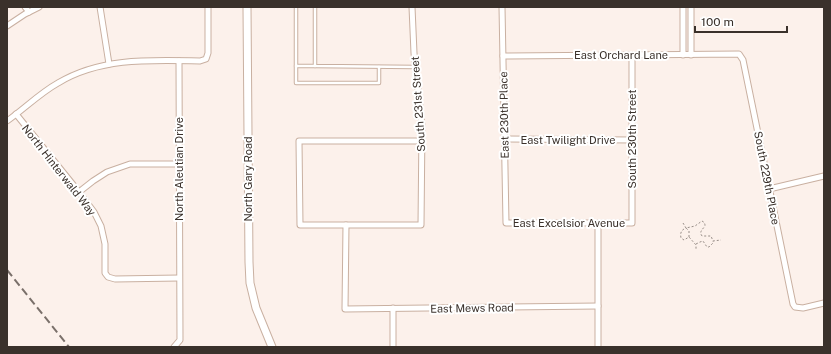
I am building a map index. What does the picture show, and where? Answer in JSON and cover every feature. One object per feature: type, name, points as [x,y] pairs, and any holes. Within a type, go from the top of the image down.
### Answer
[{"type":"main road","name":"North Gary Road","points":[[247,7],[250,283],[256,308],[272,347]]},
{"type":"street","points":[[25,7],[29,12]]},
{"type":"street","points":[[7,26],[39,7]]},
{"type":"street","points":[[100,7],[109,64]]},
{"type":"street","points":[[7,122],[57,83],[72,75],[89,69],[128,61],[200,61],[206,59],[208,53],[208,7]]},
{"type":"street","name":"South 231st Street","points":[[346,225],[421,225],[422,126],[412,7]]},
{"type":"street","name":"East 230th Place","points":[[502,7],[506,223]]},
{"type":"street","points":[[683,7],[683,55]]},
{"type":"street","points":[[691,7],[691,55]]},
{"type":"street","name":"East Orchard Lane","points":[[503,56],[739,54]]},
{"type":"street","name":"South 229th Place","points":[[739,54],[743,60],[793,304],[795,307],[803,308],[824,303]]},
{"type":"street","name":"South 230th Street","points":[[632,55],[632,223]]},
{"type":"street","name":"North Aleutian Drive","points":[[174,347],[180,340],[179,61]]},
{"type":"street","name":"North Hinterwald Way","points":[[16,114],[94,212],[101,226],[105,244],[105,273],[108,277],[115,279],[179,278]]},
{"type":"street","name":"East Twilight Drive","points":[[504,139],[632,140]]},
{"type":"street","points":[[346,225],[300,225],[299,141],[421,141]]},
{"type":"street","points":[[79,192],[107,172],[130,164],[179,164]]},
{"type":"street","points":[[769,189],[824,176]]},
{"type":"street","name":"East Excelsior Avenue","points":[[506,223],[632,223]]},
{"type":"street","points":[[598,223],[598,347]]},
{"type":"street","name":"East Mews Road","points":[[346,225],[345,309],[598,306]]},
{"type":"street","points":[[393,308],[393,347]]},
{"type":"lane","points":[[296,7],[296,84],[379,83],[379,67]]},
{"type":"lane","points":[[315,7],[315,66]]},
{"type":"lane","points":[[296,66],[416,67]]},
{"type":"path","points":[[689,237],[684,240],[681,238],[680,234],[682,230],[695,226],[702,221],[704,222],[705,226],[701,231],[701,235],[711,236],[713,241]]},
{"type":"path","points":[[683,223],[689,231],[689,237],[696,244],[696,249]]},
{"type":"path","points":[[713,241],[721,240]]},
{"type":"path","points":[[696,244],[702,241],[707,247],[709,247],[713,241]]},
{"type":"railway","points":[[7,270],[69,347]]}]
